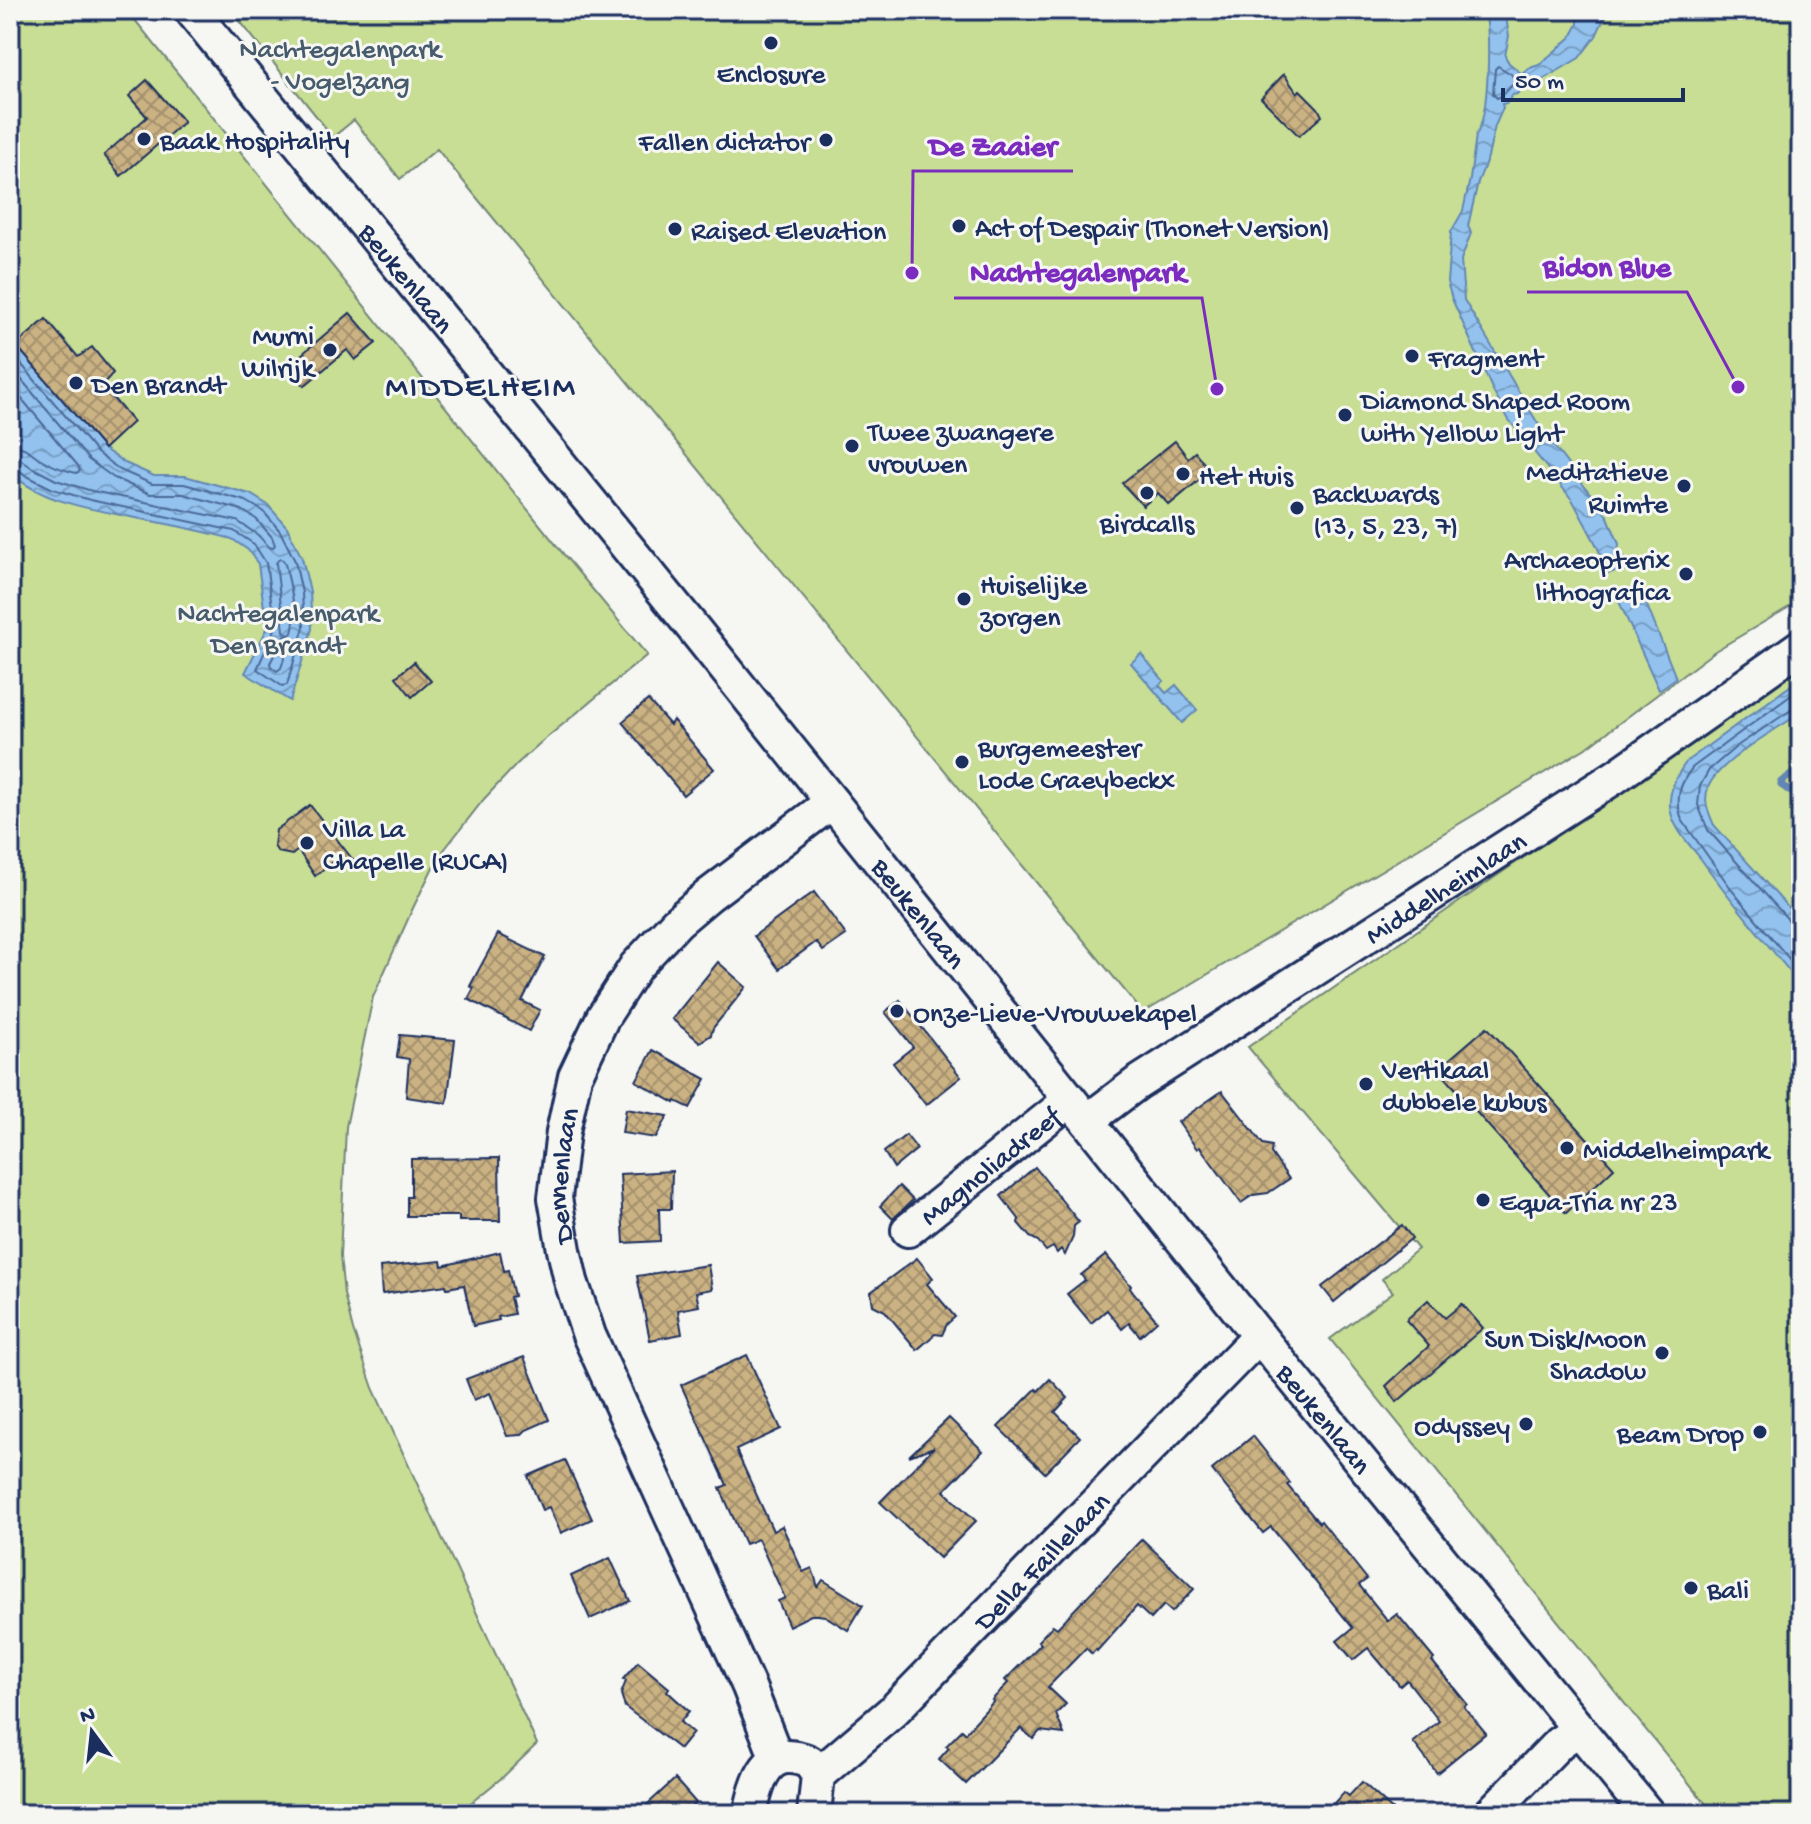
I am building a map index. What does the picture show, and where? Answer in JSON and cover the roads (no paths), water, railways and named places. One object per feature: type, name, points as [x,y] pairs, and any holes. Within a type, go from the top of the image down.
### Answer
[{"type":"street","name":"Beukenlaan","points":[[191,10],[1078,1110],[1250,1345],[1648,1814]]},
{"type":"street","name":"Middelheimlaan","points":[[1078,1110],[1136,1084],[1615,777],[1801,646]]},
{"type":"street","name":"Dennenlaan","points":[[777,1759],[749,1687],[589,1335],[571,1281],[555,1198],[563,1132],[575,1076],[603,1017],[636,966],[677,922],[709,895],[832,802]]},
{"type":"street","name":"Magnoliadreef","points":[[908,1230],[1078,1110]]},
{"type":"street","name":"Della Faillelaan","points":[[818,1775],[893,1711],[1250,1345]]},
{"type":"street","points":[[1490,1814],[1559,1743],[1579,1729]]},
{"type":"street","points":[[750,1814],[760,1776],[777,1759],[790,1757],[809,1762],[818,1775],[814,1814]]},
{"type":"water","points":[[1485,10],[1505,10],[1509,36],[1505,56],[1522,74],[1539,65],[1571,37],[1578,24],[1578,10],[1608,10],[1596,36],[1579,58],[1531,87],[1525,85],[1507,103],[1502,104],[1478,182],[1468,226],[1471,233],[1461,260],[1464,300],[1543,432],[1608,517],[1619,544],[1618,551],[1631,569],[1608,573],[1573,501],[1509,420],[1494,393],[1447,282],[1451,232],[1463,211],[1476,135],[1484,110],[1488,55]]},
{"type":"water","points":[[10,337],[103,448],[125,463],[154,476],[185,476],[250,494],[268,505],[287,527],[302,558],[310,592],[312,629],[290,701],[245,673],[267,629],[258,564],[248,550],[232,539],[53,498],[23,483],[10,472]]},
{"type":"water","points":[[1640,588],[1676,678],[1659,690],[1616,595]]},
{"type":"water","points":[[1141,654],[1164,681],[1159,685],[1166,693],[1176,685],[1197,710],[1182,723],[1131,663]]},
{"type":"water","points":[[1801,678],[1801,713],[1735,757],[1713,778],[1706,798],[1714,825],[1801,922],[1801,985],[1681,834],[1670,806],[1674,782],[1687,761]]},
{"type":"waterway","points":[[1781,782],[1794,773]]},
{"type":"waterway","points":[[1781,785],[1794,794]]},
{"type":"place","name":"Enclosure","points":[[771,43]]},
{"type":"place","name":"Baak Hospitality","points":[[144,139]]},
{"type":"place","name":"Fallen dictator","points":[[826,140]]},
{"type":"place","name":"Act of Despair (Thonet Version)","points":[[959,226]]},
{"type":"place","name":"Raised Elevation","points":[[675,229]]},
{"type":"place","name":"De Zaaier","points":[[912,273]]},
{"type":"place","name":"Murni Wilrijk","points":[[330,350]]},
{"type":"place","name":"Fragment","points":[[1412,356]]},
{"type":"place","name":"Den Brandt","points":[[76,383]]},
{"type":"place","name":"Bidon Blue","points":[[1738,387]]},
{"type":"place","name":"Nachtegalenpark","points":[[1217,389]]},
{"type":"place","name":"Diamond Shaped Room with Yellow Light","points":[[1345,415]]},
{"type":"place","name":"Twee zwangere vrouwen","points":[[852,446]]},
{"type":"place","name":"Het Huis","points":[[1183,474]]},
{"type":"place","name":"Meditatieve Ruimte","points":[[1684,486]]},
{"type":"place","name":"Birdcalls","points":[[1147,493]]},
{"type":"place","name":"Backwards (13, 5, 23, 7)","points":[[1297,508]]},
{"type":"place","name":"Archaeopterix lithografica","points":[[1686,574]]},
{"type":"place","name":"Huiselijke zorgen","points":[[964,599]]},
{"type":"place","name":"Burgemeester Lode Craeybeckx","points":[[962,762]]},
{"type":"place","name":"Villa La Chapelle (RUCA)","points":[[307,843]]},
{"type":"place","name":"Onze-Lieve-Vrouwekapel","points":[[897,1011]]},
{"type":"place","name":"Vertikaal dubbele kubus","points":[[1366,1084]]},
{"type":"place","name":"Middelheimpark","points":[[1567,1148]]},
{"type":"place","name":"Equa-Tria nr 23","points":[[1483,1200]]},
{"type":"place","name":"Sun Disk/Moon Shadow","points":[[1662,1353]]},
{"type":"place","name":"Odyssey","points":[[1526,1424]]},
{"type":"place","name":"Beam Drop","points":[[1760,1432]]},
{"type":"place","name":"Bali","points":[[1691,1588]]},
{"type":"district","name":"MIDDELHEIM","points":[[481,384]]},
{"type":"park label","name":"Nachtegalenpark - Vogelzang","points":[[340,63]]},
{"type":"park label","name":"Nachtegalenpark Den Brandt","points":[[278,627]]}]
